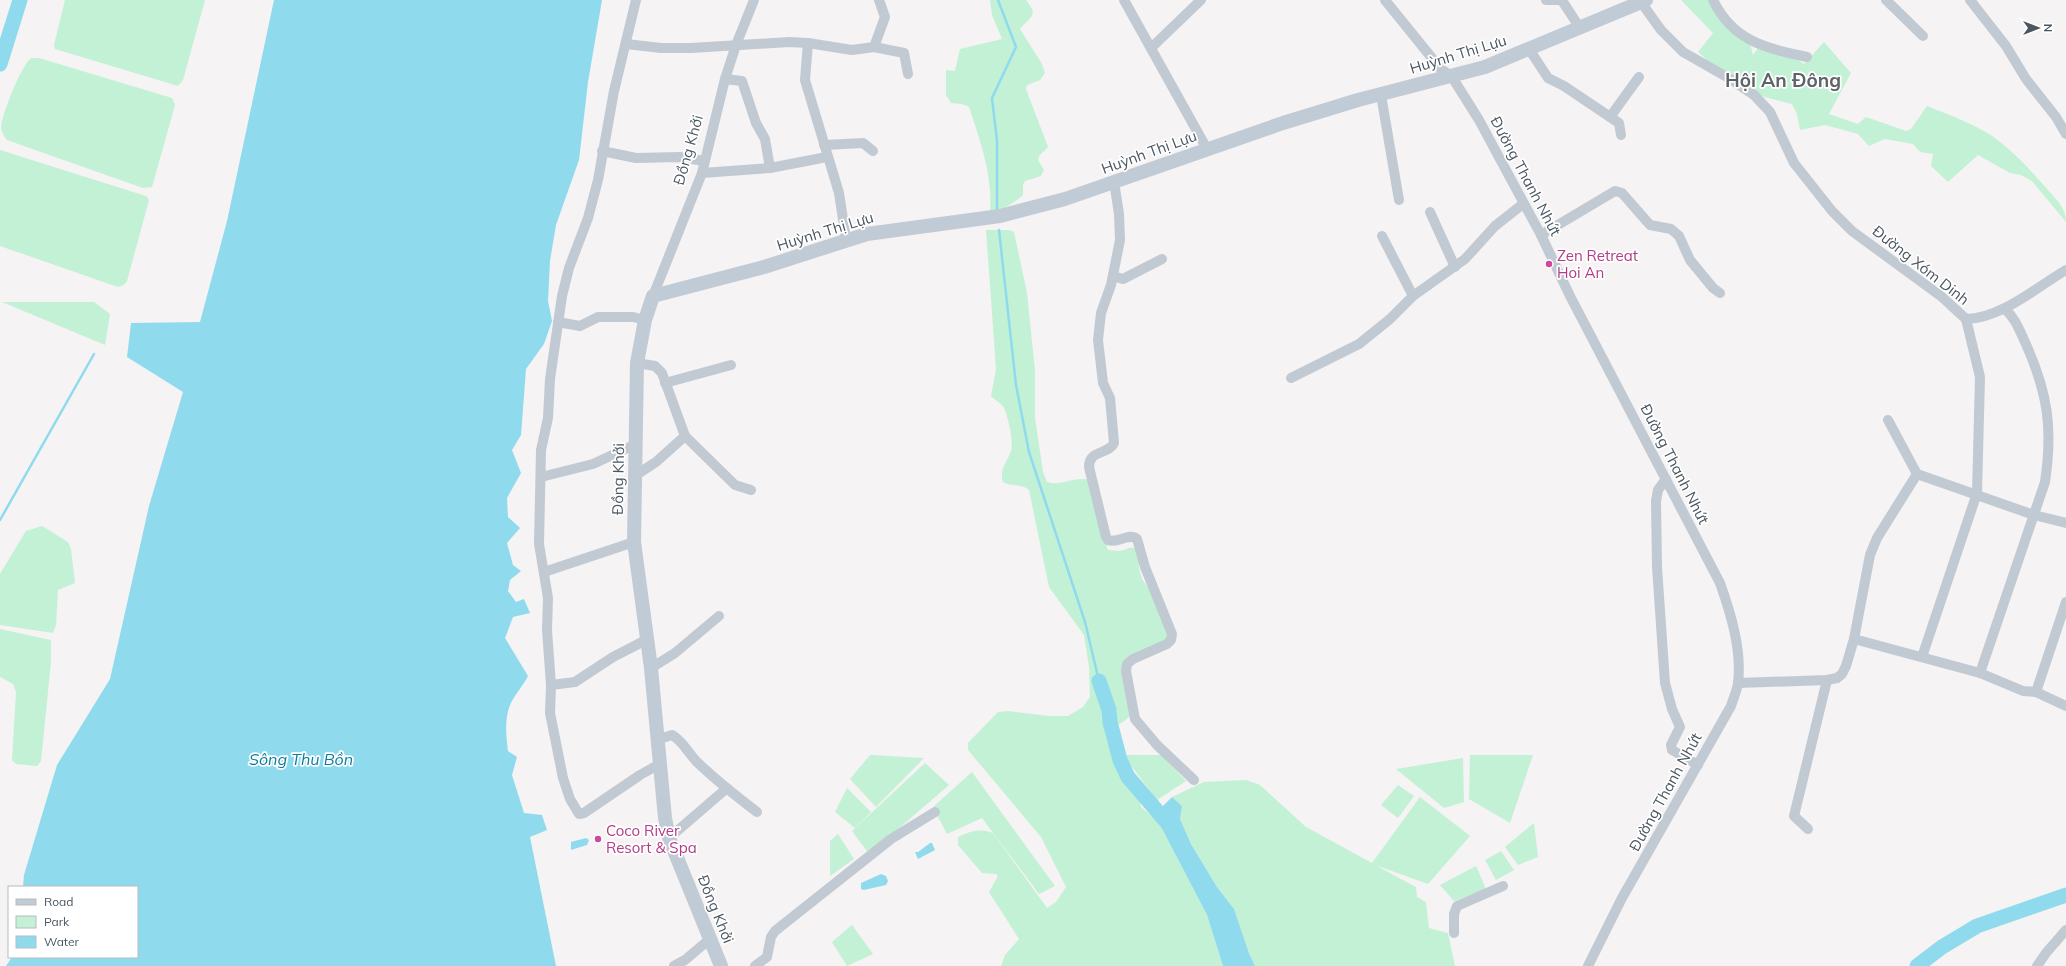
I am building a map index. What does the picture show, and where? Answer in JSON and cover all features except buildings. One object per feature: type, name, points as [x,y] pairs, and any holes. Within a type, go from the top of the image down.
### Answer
[{"type":"street","points":[[636,0],[626,44],[619,66],[602,151],[598,180],[588,218],[564,287],[550,379],[548,418],[541,450],[542,477],[539,544],[548,598],[547,630],[551,685],[550,713],[559,761],[570,799],[578,814],[586,812],[640,775],[658,765]]},
{"type":"street","name":"Đồng Khởi","points":[[720,966],[711,938],[669,838],[665,818],[658,765],[651,668],[646,640],[634,542],[637,363],[645,320],[702,172],[725,79],[736,45],[754,0]]},
{"type":"street","points":[[874,47],[885,17],[879,0]]},
{"type":"street","points":[[1124,0],[1207,149]]},
{"type":"street","points":[[1151,48],[1201,0]]},
{"type":"street","name":"Đường Thanh Nhứt","points":[[1385,0],[1440,68],[1452,76],[1479,120],[1541,235],[1570,296],[1720,583],[1729,608],[1738,659],[1738,683],[1731,706],[1622,898],[1588,966]]},
{"type":"street","points":[[1546,0],[1560,0],[1563,2],[1580,28]]},
{"type":"street","points":[[1713,0],[1723,18],[1752,42],[1767,48],[1807,57]]},
{"type":"street","points":[[1886,0],[1923,36]]},
{"type":"street","points":[[1970,0],[2006,46],[2026,79],[2056,117],[2066,134]]},
{"type":"street","name":"Huỳnh Thị Lựu","points":[[653,296],[764,267],[846,239],[888,230],[1011,214],[1066,199],[1282,124],[1484,67],[1643,1]]},
{"type":"street","name":"Đường Xóm Dinh","points":[[1643,1],[1661,30],[1683,52],[1754,95],[1770,112],[1794,163],[1832,211],[1852,231],[1942,297],[1966,319],[1980,377],[1977,494],[1922,657]]},
{"type":"street","points":[[626,44],[661,48],[808,43],[852,50],[874,47],[904,53],[908,74]]},
{"type":"street","points":[[808,43],[806,80],[827,157],[839,193],[846,239]]},
{"type":"street","points":[[1529,49],[1548,78],[1564,86],[1610,117],[1619,124],[1622,135]]},
{"type":"street","points":[[1610,117],[1639,76]]},
{"type":"street","points":[[725,79],[742,81],[756,123],[764,139],[770,168]]},
{"type":"street","points":[[1381,95],[1399,200]]},
{"type":"street","points":[[824,145],[863,143],[873,151]]},
{"type":"street","points":[[602,151],[636,158],[680,157],[704,161]]},
{"type":"street","points":[[702,172],[770,168],[827,157]]},
{"type":"street","points":[[1114,182],[1120,231],[1113,276],[1100,312],[1098,340],[1103,383],[1110,398],[1114,443],[1110,449],[1094,455],[1089,466],[1106,537],[1108,540],[1113,541],[1132,536],[1137,539],[1145,567],[1172,634],[1171,640],[1167,644],[1133,659],[1127,664],[1126,671],[1134,717],[1157,745],[1194,780]]},
{"type":"street","points":[[1541,235],[1615,191],[1622,193],[1650,225],[1671,229],[1679,236],[1690,260],[1713,288],[1720,293]]},
{"type":"street","points":[[1291,378],[1359,344],[1390,319],[1413,296],[1465,259],[1495,226],[1523,204]]},
{"type":"street","points":[[1430,212],[1455,267]]},
{"type":"street","points":[[1382,236],[1413,296]]},
{"type":"street","points":[[1113,276],[1122,279],[1162,259]]},
{"type":"street","points":[[1966,319],[1973,319],[2005,309],[2066,270]]},
{"type":"street","points":[[1980,673],[2034,515],[2046,475],[2049,454],[2049,420],[2044,390],[2033,360],[2013,316],[2005,309]]},
{"type":"street","points":[[558,322],[580,326],[598,317],[633,317],[645,320]]},
{"type":"street","points":[[637,363],[655,366],[662,373],[685,436],[735,485],[751,490]]},
{"type":"street","points":[[666,384],[731,365]]},
{"type":"street","points":[[1888,420],[1918,474],[2034,515],[2066,524]]},
{"type":"street","points":[[636,475],[656,462],[685,436]]},
{"type":"street","points":[[542,477],[592,464],[636,444]]},
{"type":"street","points":[[1738,683],[1827,680],[1837,678],[1842,674],[1854,639],[1870,555],[1877,538],[1918,474]]},
{"type":"street","points":[[1666,479],[1656,495],[1655,541],[1664,674],[1668,698],[1680,727],[1671,742],[1671,747],[1672,750],[1698,765]]},
{"type":"street","points":[[544,572],[634,542]]},
{"type":"street","points":[[2036,692],[2066,602]]},
{"type":"street","points":[[651,668],[675,653],[719,616]]},
{"type":"street","points":[[1854,639],[1980,673],[2023,691],[2036,692],[2066,706]]},
{"type":"street","points":[[551,685],[575,682],[613,657],[646,640]]},
{"type":"street","points":[[1808,829],[1794,816],[1827,680]]},
{"type":"street","points":[[656,740],[672,735],[677,737],[689,754],[727,788],[757,812]]},
{"type":"street","points":[[669,838],[727,788]]},
{"type":"street","points":[[755,966],[767,957],[771,937],[775,931],[891,839],[935,812]]},
{"type":"street","points":[[1454,933],[1454,914],[1457,906],[1503,886]]},
{"type":"street","points":[[2037,966],[2066,930]]},
{"type":"street","points":[[674,966],[685,960],[711,938]]},
{"type":"green space","points":[[65,0],[205,0],[183,80],[178,86],[55,49],[54,45]]},
{"type":"green space","points":[[990,0],[1026,0],[1032,10],[1032,16],[1020,29],[1042,64],[1045,73],[1040,80],[1027,85],[1026,89],[1048,147],[1039,156],[1038,160],[1044,170],[1041,176],[1025,181],[1023,185],[1023,195],[1012,204],[1004,208],[990,211],[990,185],[988,171],[977,132],[969,107],[962,104],[951,103],[946,95],[946,70],[955,71],[960,49],[1002,39],[992,15]]},
{"type":"green space","points":[[1681,0],[1715,0],[1750,43],[1753,55],[1758,48],[1779,48],[1804,64],[1824,42],[1851,73],[1829,114],[1858,124],[1866,117],[1906,131],[1911,129],[1927,106],[1983,130],[2006,146],[2036,176],[2060,204],[2066,217],[2066,222],[2032,181],[2021,175],[2010,173],[1978,155],[1948,182],[1931,166],[1933,154],[1920,152],[1913,144],[1885,139],[1869,146],[1858,134],[1825,125],[1800,130],[1797,114],[1792,104],[1761,96],[1706,64],[1705,58],[1698,52],[1713,33]]},
{"type":"green space","points":[[31,58],[39,58],[172,98],[175,105],[152,187],[143,188],[7,140],[1,128],[4,113],[17,80]]},
{"type":"green space","points":[[0,150],[146,196],[149,200],[127,281],[124,285],[118,287],[0,246]]},
{"type":"green space","points":[[986,230],[1010,230],[1014,232],[1027,293],[1035,371],[1035,418],[1043,472],[1047,482],[1057,483],[1078,479],[1089,480],[1108,550],[1119,551],[1134,548],[1140,554],[1139,568],[1142,579],[1149,589],[1170,637],[1128,664],[1134,713],[1123,722],[1108,730],[1115,759],[1122,778],[1133,794],[1140,800],[1141,807],[1158,821],[1207,915],[1223,966],[1001,966],[1005,955],[1019,939],[989,892],[998,876],[996,874],[982,873],[958,845],[958,837],[967,833],[980,830],[993,833],[1047,908],[1056,902],[1066,887],[1041,837],[968,750],[968,743],[998,712],[1008,711],[1049,716],[1068,716],[1083,707],[1090,697],[1089,667],[1084,635],[1049,587],[1029,490],[1023,486],[1003,482],[1002,473],[1011,451],[1012,442],[1009,423],[1004,408],[991,396],[996,369]]},
{"type":"green space","points":[[2,302],[94,302],[110,314],[105,345]]},
{"type":"green space","points":[[42,526],[68,542],[71,549],[75,583],[58,590],[56,625],[53,633],[0,625],[0,574],[26,531]]},
{"type":"green space","points":[[0,629],[51,640],[51,662],[41,761],[37,766],[16,764],[12,760],[16,692],[13,684],[0,677]]},
{"type":"green space","points":[[870,755],[924,758],[876,807],[850,779]]},
{"type":"green space","points":[[1123,755],[1161,755],[1186,781],[1157,800]]},
{"type":"green space","points":[[1470,755],[1533,755],[1510,823],[1469,799]]},
{"type":"green space","points":[[1463,758],[1464,802],[1444,808],[1396,769]]},
{"type":"green space","points":[[925,763],[949,785],[869,854],[852,831]]},
{"type":"green space","points":[[972,772],[1055,886],[1039,894],[982,818],[947,834],[933,807]]},
{"type":"green space","points":[[1246,780],[1260,785],[1306,827],[1372,863],[1420,797],[1470,836],[1428,884],[1375,865],[1416,887],[1417,897],[1426,902],[1429,928],[1448,933],[1455,966],[1255,966],[1234,909],[1217,887],[1191,844],[1180,819],[1182,806],[1172,797],[1204,782]]},
{"type":"green space","points":[[1398,785],[1414,796],[1398,818],[1381,805]]},
{"type":"green space","points":[[847,788],[871,812],[855,828],[835,812]]},
{"type":"green space","points":[[1534,823],[1538,857],[1518,865],[1505,847]]},
{"type":"green space","points":[[838,834],[854,859],[830,876],[830,841]]},
{"type":"green space","points":[[1501,851],[1514,870],[1496,880],[1485,860]]},
{"type":"green space","points":[[1476,866],[1486,889],[1454,901],[1440,885]]},
{"type":"green space","points":[[852,925],[873,954],[847,966],[832,942]]},
{"type":"water","name":"Sông Thu Bồn","points":[[274,0],[602,0],[588,82],[579,160],[556,225],[550,261],[548,301],[552,321],[544,344],[526,369],[521,435],[512,450],[521,473],[507,498],[508,517],[520,528],[507,543],[513,565],[521,571],[510,580],[508,591],[516,602],[524,599],[530,613],[513,617],[505,638],[528,676],[513,700],[507,714],[507,745],[508,751],[517,757],[512,775],[524,813],[542,815],[547,830],[530,837],[556,966],[6,966],[11,958],[138,958],[138,886],[23,886],[24,875],[57,765],[110,679],[149,506],[183,392],[127,357],[131,323],[200,322],[227,221]]},
{"type":"water","points":[[1172,797],[1182,806],[1180,819],[1191,844],[1217,887],[1234,909],[1255,966],[1223,966],[1207,915],[1158,821],[1158,811]]},
{"type":"water","points":[[586,838],[589,840],[587,845],[571,850],[571,842]]},
{"type":"water","points":[[932,843],[935,850],[918,859],[915,852],[918,852]]},
{"type":"water","points":[[881,874],[886,876],[888,881],[886,885],[864,890],[861,889],[861,883]]},
{"type":"waterway","points":[[0,64],[20,0]]},
{"type":"waterway","points":[[997,211],[997,141],[992,98],[1016,47],[998,0]]},
{"type":"waterway","points":[[999,230],[1016,385],[1029,452],[1085,622],[1099,681]]},
{"type":"waterway","points":[[0,520],[94,354]]},
{"type":"waterway","points":[[1099,681],[1109,710],[1110,722],[1120,760],[1128,777],[1170,826]]},
{"type":"waterway","points":[[1917,966],[1942,947],[1977,926],[2066,895]]},
{"type":"place","name":"Zen Retreat Hoi An","points":[[1549,264]]},
{"type":"place","name":"Coco River Resort & Spa","points":[[598,839]]},
{"type":"district","name":"Hội An Đông","points":[[1783,80]]}]
